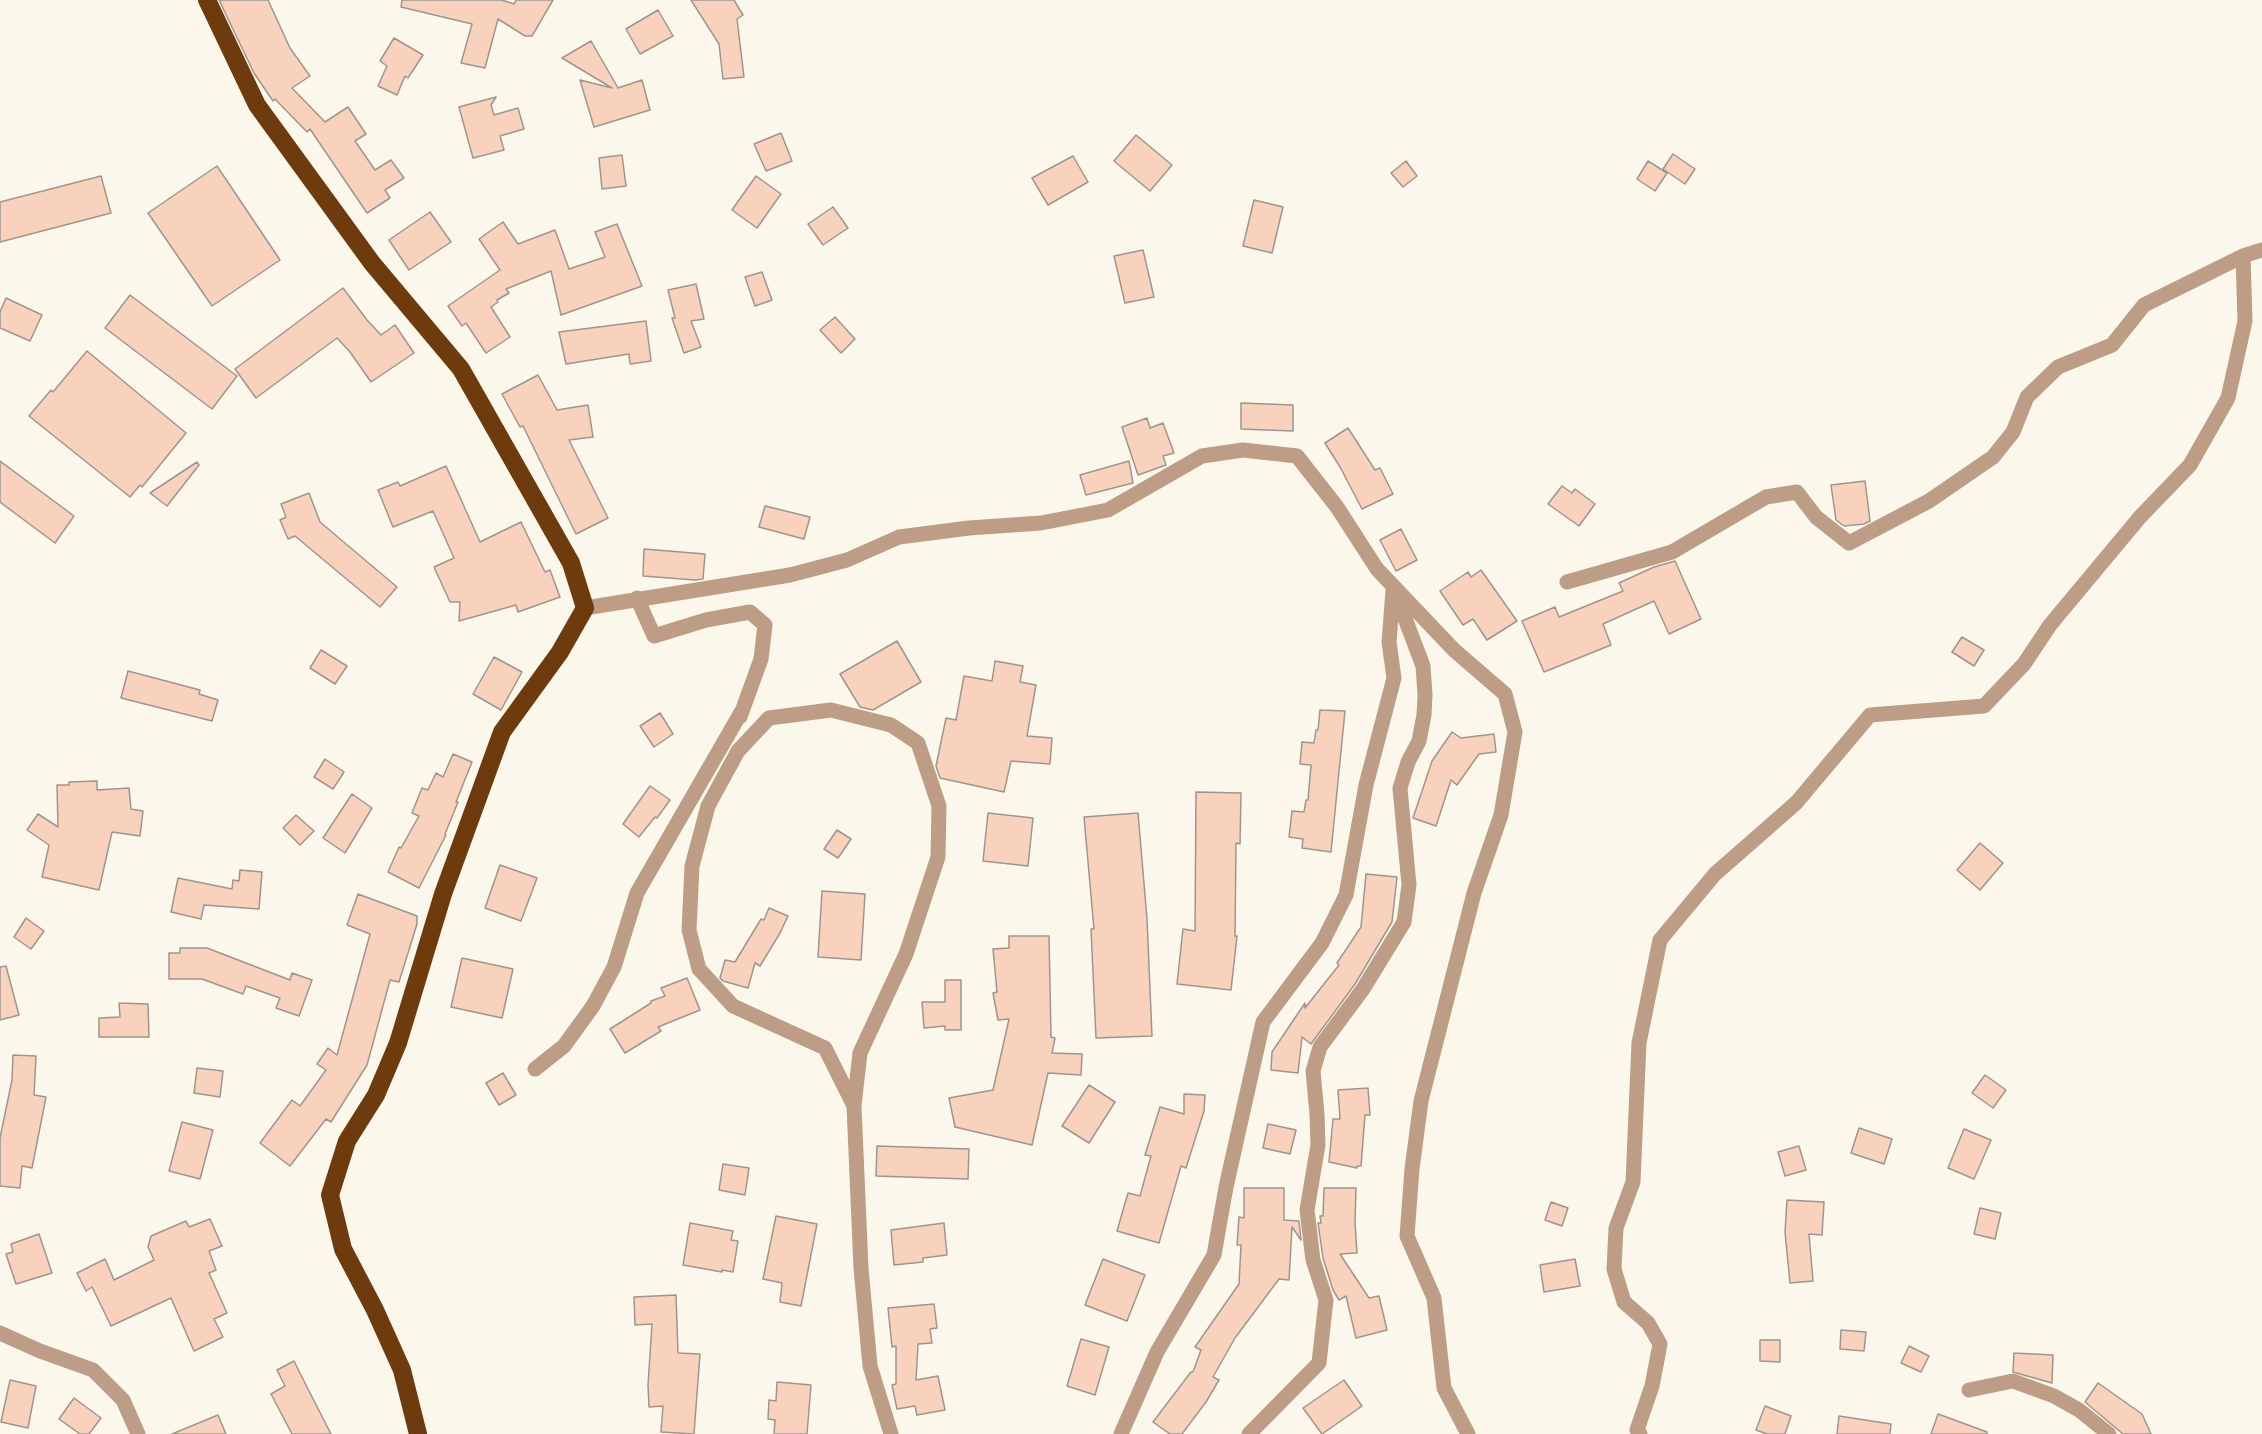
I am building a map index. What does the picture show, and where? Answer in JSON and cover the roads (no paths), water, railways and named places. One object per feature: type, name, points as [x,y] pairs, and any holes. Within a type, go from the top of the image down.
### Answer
[{"type":"highway","points":[[207,0],[257,105],[372,263],[461,369],[571,563],[585,608],[560,652],[502,732],[443,894],[398,1043],[376,1095],[347,1141],[330,1195],[343,1249],[375,1310],[402,1370],[418,1434]]},
{"type":"street","points":[[1567,582],[1672,552],[1766,497],[1797,492],[1816,517],[1849,543],[1929,501],[1993,457],[2013,432],[2027,397],[2058,367],[2112,345],[2144,305],[2243,256],[2262,250]]},
{"type":"street","points":[[1640,1434],[1637,1430],[1652,1386],[1660,1344],[1648,1323],[1624,1302],[1614,1269],[1616,1228],[1633,1182],[1639,1042],[1660,940],[1715,874],[1796,803],[1870,716],[1984,706],[2024,664],[2050,625],[2140,517],[2190,465],[2228,398],[2245,321],[2243,256]]},
{"type":"street","points":[[585,608],[790,575],[847,560],[899,537],[969,528],[1041,523],[1108,510],[1202,456],[1243,450],[1297,456],[1337,507],[1377,569],[1454,650],[1505,694],[1515,732],[1501,814],[1474,893],[1421,1101],[1412,1169],[1407,1236],[1434,1298],[1444,1388],[1468,1434]]},
{"type":"street","points":[[1121,1434],[1157,1352],[1215,1255],[1226,1187],[1263,1022],[1322,943],[1346,895],[1366,785],[1394,678],[1389,642],[1393,585]]},
{"type":"street","points":[[1249,1434],[1319,1363],[1326,1300],[1313,1260],[1307,1210],[1318,1145],[1313,1071],[1320,1047],[1363,989],[1404,922],[1409,885],[1400,788],[1408,762],[1419,741],[1425,695],[1423,666],[1393,585]]},
{"type":"street","points":[[637,598],[654,636],[706,620],[750,612],[765,625],[761,659],[708,806],[692,866],[689,930],[699,969],[733,1006],[825,1048],[854,1106]]},
{"type":"street","points":[[535,1069],[564,1046],[593,1006],[614,967],[637,892],[743,709]]},
{"type":"street","points":[[708,806],[738,751],[769,718],[831,710],[891,725],[918,743],[939,806],[938,857],[906,954],[860,1053],[854,1106],[861,1268],[870,1366],[891,1434]]},
{"type":"street","points":[[0,1333],[40,1351],[93,1370],[123,1400],[138,1434]]},
{"type":"street","points":[[1969,1390],[2013,1381],[2054,1396],[2079,1410],[2109,1434]]}]
